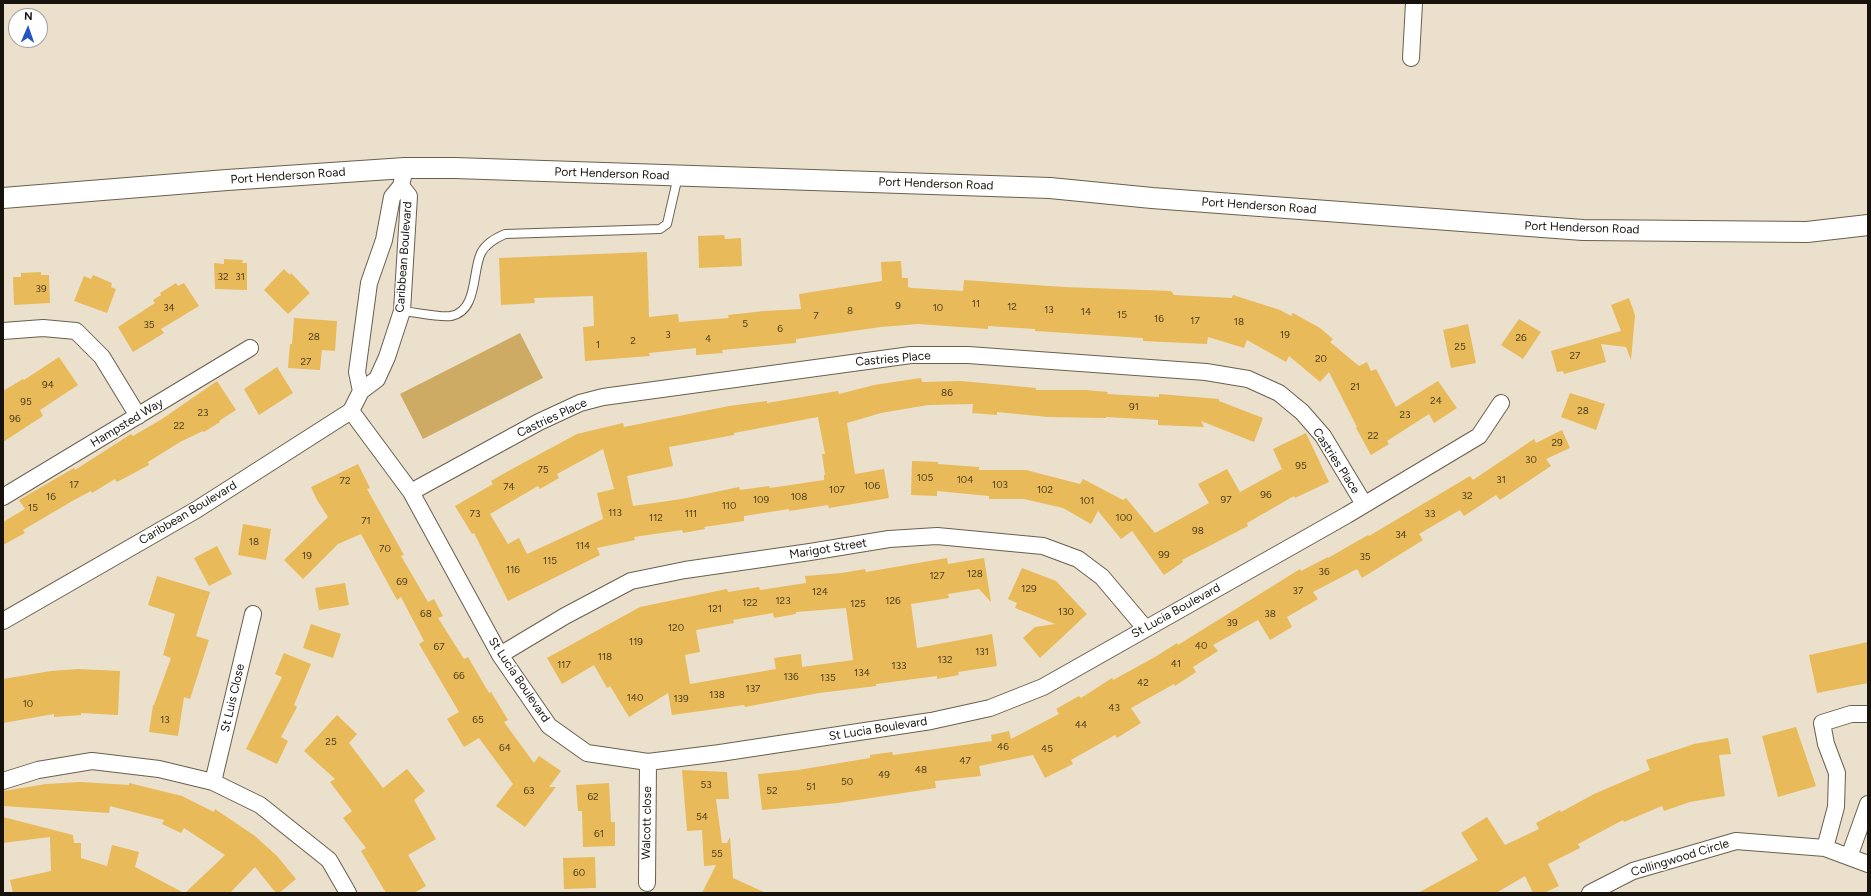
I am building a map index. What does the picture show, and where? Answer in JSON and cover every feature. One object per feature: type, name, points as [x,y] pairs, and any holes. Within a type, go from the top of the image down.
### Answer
[{"type":"street","points":[[1411,58],[1414,3]]},
{"type":"street","name":"Port Henderson Road","points":[[3,198],[227,180],[403,177],[678,176],[1050,188],[1152,198],[1583,230],[1807,232],[1868,225]]},
{"type":"street","name":"Caribbean Boulevard","points":[[3,621],[196,510],[351,411],[361,391],[377,379],[387,356],[402,311],[409,196],[403,177]]},
{"type":"street","name":"Caribbean Boulevard","points":[[361,391],[357,372],[369,283],[384,240],[392,197],[403,177]]},
{"type":"street","points":[[3,331],[43,328],[76,331],[102,357],[138,416]]},
{"type":"street","name":"Hampsted Way","points":[[3,497],[250,348]]},
{"type":"street","name":"Castries Place","points":[[411,492],[538,422],[580,404],[603,397],[911,354],[961,355],[1206,372],[1248,379],[1279,393],[1302,412],[1323,436],[1364,504]]},
{"type":"street","name":"St Lucia Boulevard","points":[[351,411],[411,492],[500,655],[549,726],[587,753],[648,762],[720,753],[931,721],[990,708],[1043,687],[1412,477],[1479,436],[1501,403]]},
{"type":"street","name":"Marigot Street","points":[[500,655],[565,616],[631,581],[685,570],[889,539],[937,536],[1043,546],[1078,560],[1102,577],[1145,628]]},
{"type":"street","name":"St Luis Close","points":[[214,782],[253,614]]},
{"type":"street","points":[[1825,848],[1836,807],[1837,773],[1826,744],[1822,723],[1851,714],[1868,714]]},
{"type":"street","points":[[3,781],[38,770],[92,761],[159,769],[214,782],[260,804],[329,860],[348,893]]},
{"type":"street","name":"Walcott close","points":[[646,883],[648,762]]},
{"type":"street","points":[[1849,857],[1868,804]]},
{"type":"street","name":"Collingwood Circle","points":[[1590,893],[1633,871],[1736,842],[1825,848],[1868,864]]},
{"type":"lane","points":[[402,311],[451,316],[460,312],[469,301],[481,253],[491,240],[505,234],[660,229],[667,224],[678,176]]},
{"type":"shaded area","points":[[520,333],[543,378],[423,439],[400,394]]},
{"type":"building","points":[[724,235],[725,239],[741,238],[742,266],[699,268],[698,236]]},
{"type":"building","points":[[647,252],[649,317],[678,314],[679,322],[729,318],[728,315],[764,311],[801,309],[799,294],[882,281],[881,262],[901,261],[902,278],[908,278],[908,287],[911,288],[963,291],[964,280],[1064,287],[1171,291],[1174,295],[1232,298],[1233,295],[1280,310],[1291,316],[1293,313],[1320,328],[1333,339],[1330,342],[1359,366],[1367,362],[1371,371],[1376,369],[1396,407],[1438,381],[1457,408],[1434,423],[1429,414],[1387,441],[1389,444],[1371,455],[1329,372],[1320,382],[1289,356],[1286,362],[1247,340],[1244,348],[1208,337],[1207,344],[1143,341],[1143,338],[1035,331],[1035,329],[988,326],[988,329],[918,324],[881,327],[796,339],[796,343],[722,350],[723,353],[696,355],[696,348],[649,353],[650,356],[585,361],[583,327],[594,326],[593,296],[534,298],[535,303],[501,305],[499,258]]},
{"type":"building","points":[[224,259],[243,260],[242,263],[247,263],[247,290],[215,289],[214,263],[224,264]]},
{"type":"building","points":[[284,269],[290,275],[291,273],[310,293],[288,314],[264,290]]},
{"type":"building","points":[[41,272],[41,275],[49,275],[50,303],[14,305],[13,277],[21,277],[21,273]]},
{"type":"building","points":[[93,275],[112,283],[111,287],[116,289],[107,313],[74,301],[84,276],[91,279]]},
{"type":"building","points":[[176,283],[178,286],[184,283],[199,306],[161,329],[164,333],[133,352],[118,327],[155,303],[153,300],[161,295],[160,293]]},
{"type":"building","points":[[1629,298],[1635,315],[1631,360],[1626,347],[1601,344],[1606,362],[1564,374],[1563,371],[1557,372],[1551,351],[1621,331],[1611,305]]},
{"type":"building","points":[[294,318],[337,321],[335,351],[322,350],[320,370],[288,368]]},
{"type":"building","points":[[1519,319],[1541,332],[1523,359],[1501,345]]},
{"type":"building","points":[[1468,324],[1476,363],[1451,368],[1443,330]]},
{"type":"building","points":[[59,357],[78,385],[40,410],[43,416],[3,442],[3,391],[23,379],[24,380]]},
{"type":"building","points":[[277,367],[293,393],[259,415],[244,389]]},
{"type":"building","points":[[921,378],[922,382],[961,381],[1036,388],[1036,390],[1086,390],[1108,392],[1107,394],[1159,397],[1159,394],[1219,399],[1219,401],[1263,418],[1254,442],[1201,421],[1204,427],[1158,425],[1158,420],[1106,417],[1048,417],[997,412],[997,415],[972,413],[973,404],[928,405],[881,413],[847,423],[855,474],[884,469],[889,498],[829,508],[828,505],[789,511],[789,509],[744,516],[744,521],[704,527],[705,529],[683,533],[682,530],[634,537],[635,540],[597,548],[600,555],[508,601],[474,533],[472,534],[455,506],[493,484],[491,481],[577,434],[623,423],[624,427],[729,406],[767,401],[767,403],[838,391],[839,394],[874,385]],"holes":[[[818,417],[825,454],[822,454],[825,475],[824,480],[770,488],[769,486],[740,490],[739,487],[682,499],[633,506],[627,476],[673,466],[669,447]],[[603,449],[614,489],[597,493],[603,519],[527,554],[519,538],[508,544],[490,514],[538,486],[540,489],[559,478],[557,474]]]},
{"type":"building","points":[[217,381],[236,410],[204,432],[203,431],[180,442],[148,462],[149,465],[117,482],[115,479],[92,493],[91,491],[74,500],[23,530],[25,533],[3,545],[3,522],[25,509],[19,500],[74,468],[75,470],[131,434],[133,436],[162,419]]},
{"type":"building","points":[[1570,393],[1605,404],[1596,430],[1561,417]]},
{"type":"building","points":[[1562,430],[1570,448],[1546,459],[1551,466],[1500,500],[1496,495],[1464,516],[1460,510],[1419,534],[1423,540],[1362,578],[1357,569],[1313,592],[1318,599],[1287,617],[1292,627],[1270,640],[1258,620],[1213,645],[1218,651],[1193,667],[1196,672],[1175,686],[1174,684],[1131,708],[1141,723],[1117,738],[1115,735],[1071,760],[1073,764],[1045,778],[1033,755],[979,766],[981,776],[935,781],[936,788],[838,803],[762,810],[758,774],[798,770],[870,758],[870,755],[892,752],[893,755],[992,741],[991,735],[1009,731],[1011,739],[1059,714],[1056,709],[1079,696],[1081,698],[1112,678],[1113,680],[1177,643],[1178,645],[1300,569],[1301,571],[1328,558],[1368,535],[1369,536],[1470,476],[1473,480],[1534,439],[1536,443]]},
{"type":"building","points":[[1306,433],[1329,482],[1295,498],[1294,496],[1247,523],[1248,526],[1182,560],[1183,562],[1164,575],[1132,531],[1121,539],[1098,511],[1091,524],[1063,508],[1024,499],[989,499],[989,496],[937,491],[937,496],[911,495],[912,461],[938,462],[938,464],[979,467],[979,470],[1026,470],[1080,484],[1083,479],[1123,500],[1126,498],[1155,533],[1209,503],[1198,484],[1227,469],[1240,492],[1282,469],[1273,449]]},
{"type":"building","points":[[358,464],[370,488],[367,489],[404,555],[401,556],[428,602],[434,599],[443,616],[438,618],[464,659],[468,657],[489,693],[491,692],[508,720],[504,722],[534,763],[539,756],[561,771],[549,787],[556,787],[525,827],[496,806],[513,784],[479,738],[464,747],[447,719],[459,712],[419,644],[424,641],[401,597],[397,600],[361,534],[338,544],[303,579],[284,560],[328,517],[311,487]]},
{"type":"building","points":[[243,524],[271,529],[266,560],[238,555]]},
{"type":"building","points":[[217,546],[232,574],[209,586],[194,558]]},
{"type":"building","points":[[947,558],[948,564],[984,558],[991,602],[979,589],[948,594],[949,598],[911,604],[917,648],[992,634],[997,666],[958,672],[959,675],[937,679],[937,676],[876,684],[876,686],[819,693],[745,707],[744,705],[672,715],[668,693],[629,717],[610,686],[607,688],[594,665],[562,684],[547,658],[640,607],[727,589],[728,592],[759,587],[760,590],[806,583],[805,576],[842,573],[865,569],[866,572]],"holes":[[[846,608],[853,660],[802,667],[801,654],[774,658],[776,669],[690,684],[685,655],[700,652],[696,630],[734,623],[733,620],[773,613],[774,618],[796,614],[796,612]]]},
{"type":"building","points":[[1022,568],[1056,581],[1087,614],[1040,658],[1023,638],[1035,627],[1055,624],[1015,608],[1017,603],[1008,599]]},
{"type":"building","points":[[157,576],[210,592],[196,636],[209,640],[190,699],[184,697],[178,736],[149,732],[153,705],[171,658],[163,655],[175,614],[148,605]]},
{"type":"building","points":[[345,583],[349,605],[319,610],[315,588]]},
{"type":"building","points":[[311,624],[341,634],[333,658],[303,648]]},
{"type":"building","points":[[1868,642],[1868,683],[1817,693],[1809,655]]},
{"type":"building","points":[[284,653],[311,664],[294,705],[297,707],[281,737],[288,741],[277,764],[246,749],[282,677],[275,674]]},
{"type":"building","points":[[78,669],[120,671],[118,715],[81,713],[81,715],[54,717],[54,714],[3,723],[3,679],[51,671]]},
{"type":"building","points":[[337,715],[357,734],[349,743],[383,788],[407,769],[425,791],[414,800],[436,839],[408,855],[426,886],[414,893],[386,893],[361,851],[366,848],[343,818],[352,811],[330,782],[335,779],[304,751]]},
{"type":"building","points":[[1796,727],[1816,786],[1778,797],[1762,736]]},
{"type":"building","points":[[1728,738],[1731,754],[1719,755],[1725,796],[1690,802],[1664,811],[1662,806],[1624,822],[1623,820],[1578,844],[1580,848],[1548,864],[1559,886],[1544,893],[1533,893],[1525,876],[1496,893],[1418,893],[1478,860],[1461,833],[1487,817],[1505,845],[1539,829],[1536,823],[1560,810],[1561,812],[1594,794],[1650,770],[1646,760],[1694,744]]},
{"type":"building","points":[[682,770],[727,772],[729,799],[716,799],[722,843],[727,843],[730,837],[733,878],[766,893],[702,893],[716,865],[704,866],[702,830],[687,831]]},
{"type":"building","points":[[80,782],[129,785],[129,783],[182,796],[214,812],[215,809],[255,836],[277,856],[296,879],[279,893],[276,893],[255,867],[230,893],[185,893],[225,855],[184,828],[181,833],[162,824],[164,820],[110,806],[109,813],[3,806],[3,791],[46,784]]},
{"type":"building","points":[[609,783],[611,822],[615,822],[615,846],[583,847],[582,811],[578,811],[576,785]]},
{"type":"building","points":[[3,817],[73,835],[74,843],[81,843],[81,858],[107,866],[112,845],[139,852],[135,867],[184,893],[13,893],[10,880],[51,871],[50,837],[3,843]]},
{"type":"building","points":[[595,857],[596,888],[564,889],[563,858]]}]
